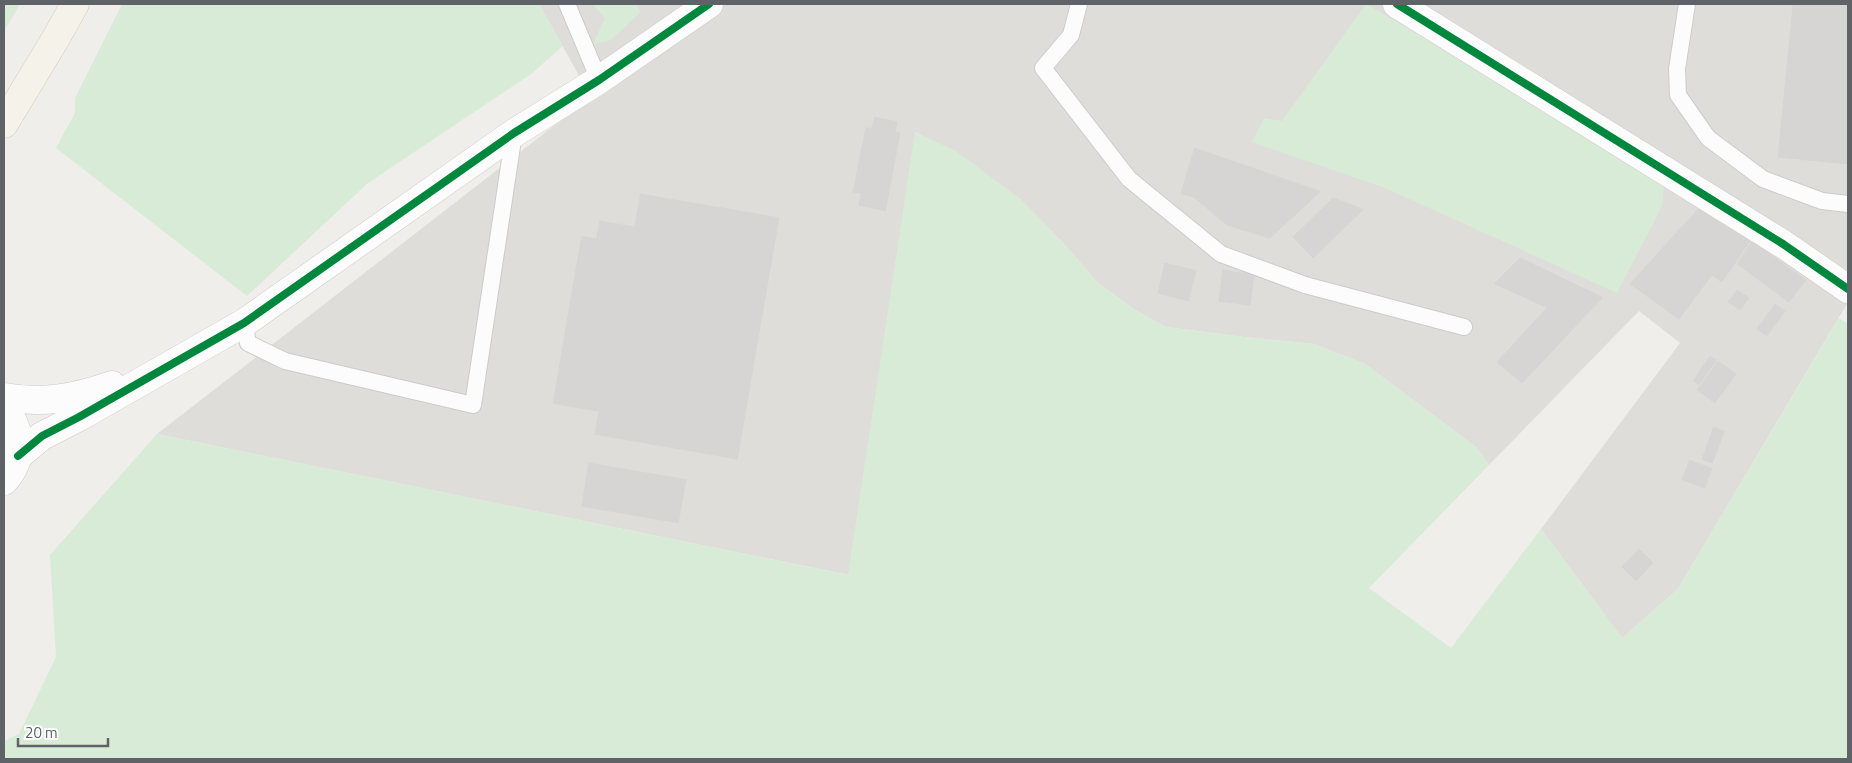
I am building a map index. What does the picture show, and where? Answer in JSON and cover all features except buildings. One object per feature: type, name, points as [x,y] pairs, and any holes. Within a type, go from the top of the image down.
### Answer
[{"type":"main road","points":[[4,124],[75,4]]},
{"type":"street","points":[[18,456],[42,436],[80,417],[244,323],[514,133],[599,80],[710,4]]},
{"type":"street","points":[[1397,4],[1775,239],[1848,289]]},
{"type":"street","points":[[4,397],[20,400],[56,400],[87,394],[183,357]]},
{"type":"street","points":[[4,407],[13,419],[18,437],[18,456],[11,473],[4,481]]},
{"type":"lane","points":[[567,4],[599,80]]},
{"type":"lane","points":[[1079,4],[1071,35],[1043,68],[1129,179],[1220,254],[1305,285],[1464,327]]},
{"type":"lane","points":[[1688,4],[1677,69],[1678,94],[1708,138],[1762,178],[1822,201],[1848,204]]},
{"type":"lane","points":[[244,323],[248,343],[285,361],[473,405],[514,133]]},
{"type":"shaded area","points":[[539,4],[1848,4],[1848,302],[1678,589],[1622,638],[1541,529],[1680,343],[1639,311],[1489,465],[1476,447],[1365,364],[1314,344],[1166,327],[1135,310],[1097,282],[1066,246],[1019,198],[916,132],[849,575],[157,434],[591,97]]},
{"type":"green space","points":[[4,4],[20,4],[4,31]]},
{"type":"green space","points":[[122,4],[539,4],[563,46],[531,74],[368,183],[247,296],[56,148],[75,113],[75,98]]},
{"type":"green space","points":[[592,4],[636,4],[641,12],[611,40],[593,44],[605,18]]},
{"type":"green space","points":[[1366,4],[1664,187],[1662,206],[1617,293],[1385,188],[1252,142],[1264,118],[1282,121]]},
{"type":"green space","points":[[915,132],[956,151],[1019,198],[1066,246],[1097,282],[1135,310],[1166,327],[1314,344],[1365,364],[1476,447],[1489,465],[1369,588],[1451,648],[1541,529],[1622,638],[1678,589],[1839,318],[1848,324],[1848,759],[4,759],[4,741],[19,734],[56,657],[50,555],[157,434],[848,575]]},
{"type":"cycle path","points":[[18,456],[42,436],[244,323],[514,133],[599,80],[709,4]]},
{"type":"cycle path","points":[[1397,4],[1783,244],[1848,289]]}]
